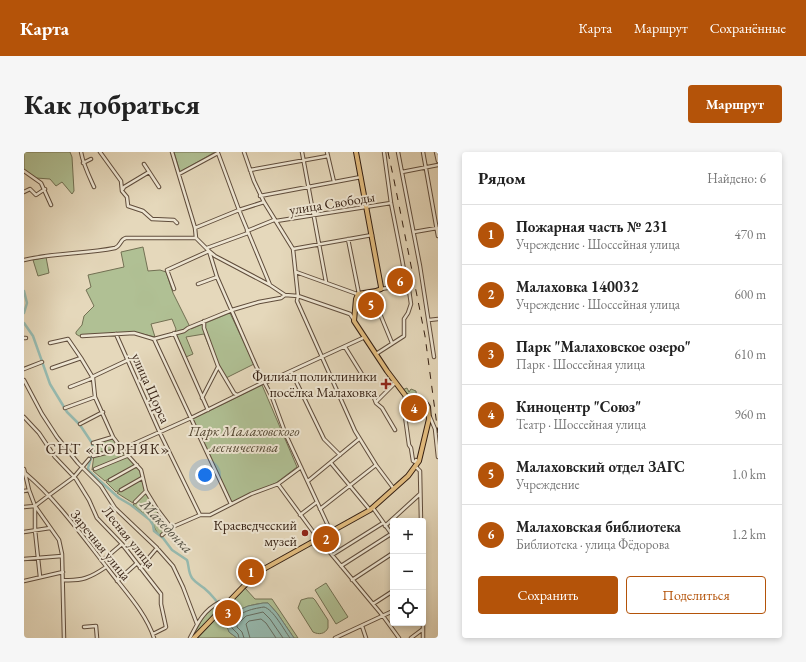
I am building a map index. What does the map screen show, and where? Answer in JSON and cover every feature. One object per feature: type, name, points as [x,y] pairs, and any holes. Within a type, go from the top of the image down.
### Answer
[{"type":"main road","points":[[194,638],[228,602],[264,568],[372,509],[408,476],[415,466],[422,451],[429,415],[427,405],[414,402],[405,395],[354,320],[354,311],[358,294],[381,289],[356,152]]},
{"type":"street","points":[[81,152],[83,162],[94,186]]},
{"type":"street","points":[[100,152],[121,181],[122,190],[127,198],[128,206],[143,211],[152,219],[174,220],[177,223]]},
{"type":"street","points":[[172,152],[195,228],[196,238],[220,259],[270,285],[285,295],[298,296],[350,314],[354,320]]},
{"type":"street","points":[[244,152],[260,196],[293,249],[298,296],[297,301],[359,439],[394,489]]},
{"type":"street","points":[[302,152],[326,282]]},
{"type":"street","points":[[376,354],[404,336],[404,319],[411,304],[391,203],[384,152]]},
{"type":"street","points":[[398,152],[414,232],[434,357]]},
{"type":"street","points":[[423,152],[438,236]]},
{"type":"street","points":[[436,152],[438,162]]},
{"type":"street","points":[[179,174],[218,153],[247,232],[270,285]]},
{"type":"street","points":[[250,170],[328,154],[334,182]]},
{"type":"street","points":[[83,162],[91,159]]},
{"type":"street","points":[[144,164],[159,187]]},
{"type":"street","points":[[402,172],[438,165]]},
{"type":"street","points":[[24,171],[40,182],[45,189],[51,205]]},
{"type":"street","points":[[122,190],[124,187],[149,172]]},
{"type":"street","points":[[260,196],[360,177]]},
{"type":"street","points":[[24,192],[30,189],[36,195],[45,189]]},
{"type":"street","points":[[195,228],[239,210],[264,202]]},
{"type":"street","name":"улица Свободы","points":[[174,289],[167,270],[208,249],[247,232],[275,221],[391,203]]},
{"type":"street","points":[[414,232],[437,228]]},
{"type":"street","points":[[293,249],[372,235]]},
{"type":"street","points":[[24,260],[52,254],[83,253],[115,248],[122,240],[126,238],[196,238]]},
{"type":"street","points":[[348,239],[358,294]]},
{"type":"street","points":[[208,249],[217,277],[272,397],[286,435],[330,532]]},
{"type":"street","points":[[296,272],[358,294]]},
{"type":"street","points":[[198,284],[217,277]]},
{"type":"street","points":[[381,289],[407,287]]},
{"type":"street","points":[[371,292],[392,343]]},
{"type":"street","points":[[82,336],[134,333],[154,339],[184,331],[232,310],[259,302],[281,298],[285,295]]},
{"type":"street","points":[[350,314],[354,311]]},
{"type":"street","points":[[429,320],[438,319]]},
{"type":"street","points":[[204,321],[204,328],[218,366],[237,396]]},
{"type":"street","name":"улица Щорса","points":[[116,334],[160,432],[200,515]]},
{"type":"street","points":[[174,334],[208,410]]},
{"type":"street","points":[[93,456],[122,450],[264,382],[267,382],[365,337]]},
{"type":"street","points":[[50,343],[68,339],[81,358],[93,378],[95,397],[113,437],[122,450],[141,470],[146,491],[170,526]]},
{"type":"street","points":[[154,339],[230,504]]},
{"type":"street","points":[[345,347],[363,376]]},
{"type":"street","points":[[52,368],[81,358]]},
{"type":"street","points":[[70,387],[93,378],[128,360]]},
{"type":"street","points":[[24,369],[42,363]]},
{"type":"street","points":[[202,398],[218,366]]},
{"type":"street","points":[[291,371],[324,439],[340,455]]},
{"type":"street","points":[[24,380],[54,434],[82,468],[101,486],[115,508],[157,548],[176,570],[197,624]]},
{"type":"street","points":[[376,403],[396,383]]},
{"type":"street","points":[[373,395],[376,403],[382,408],[395,430]]},
{"type":"street","points":[[405,395],[404,409],[409,445],[411,448],[412,459],[414,462],[417,461]]},
{"type":"street","points":[[66,408],[95,397]]},
{"type":"street","points":[[80,424],[103,412]]},
{"type":"street","points":[[429,415],[435,429],[438,456]]},
{"type":"street","name":"Лесная улица","points":[[24,416],[39,433],[55,457],[74,477],[89,500],[97,518],[122,544],[136,564],[161,594],[161,604],[166,627],[153,634]]},
{"type":"street","points":[[93,443],[113,437]]},
{"type":"street","points":[[308,481],[359,439]]},
{"type":"street","points":[[95,469],[128,455]]},
{"type":"street","points":[[24,507],[35,506],[74,477],[90,459]]},
{"type":"street","points":[[331,463],[372,509],[390,532]]},
{"type":"street","points":[[110,480],[137,465]]},
{"type":"street","points":[[320,509],[376,465]]},
{"type":"street","points":[[415,466],[420,471],[421,518]]},
{"type":"street","points":[[162,535],[170,528],[200,515],[210,515],[251,494],[278,484],[301,467]]},
{"type":"street","points":[[24,471],[35,506],[59,540],[63,572],[64,638]]},
{"type":"street","name":"Заречная улица","points":[[24,471],[48,496],[102,561],[141,612],[154,638]]},
{"type":"street","points":[[121,490],[142,478]]},
{"type":"street","points":[[278,484],[300,515],[383,616],[399,638]]},
{"type":"street","points":[[24,491],[29,490]]},
{"type":"street","points":[[135,502],[146,491]]},
{"type":"street","points":[[385,526],[421,494]]},
{"type":"street","points":[[300,515],[317,502]]},
{"type":"street","points":[[35,506],[35,530],[40,577]]},
{"type":"street","points":[[332,555],[383,522]]},
{"type":"street","points":[[24,532],[50,528]]},
{"type":"street","points":[[341,566],[390,536]]},
{"type":"street","points":[[102,561],[122,544]]},
{"type":"street","points":[[140,568],[157,548]]},
{"type":"street","points":[[352,580],[391,554]]},
{"type":"street","points":[[24,560],[62,556]]},
{"type":"street","points":[[117,581],[136,564]]},
{"type":"street","points":[[63,580],[76,581],[90,578],[106,567]]},
{"type":"street","points":[[24,581],[63,572]]},
{"type":"street","points":[[373,604],[390,593]]},
{"type":"street","points":[[190,638],[205,612],[220,602]]},
{"type":"street","points":[[335,638],[390,612]]},
{"type":"street","points":[[84,627],[96,626],[97,638]]},
{"type":"street","points":[[362,626],[366,638]]},
{"type":"street","points":[[411,638],[423,629]]},
{"type":"street","points":[[423,629],[423,638]]},
{"type":"green space","points":[[24,152],[70,152],[72,157],[74,191],[72,194],[62,182],[56,186],[50,179],[36,178],[25,171]]},
{"type":"green space","points":[[174,152],[215,152],[180,172]]},
{"type":"green space","points":[[143,247],[148,271],[160,270],[166,272],[173,293],[191,329],[230,313],[254,364],[226,378],[213,356],[204,334],[186,337],[193,354],[186,357],[175,332],[176,329],[172,319],[151,324],[155,337],[134,332],[79,336],[76,334],[82,325],[84,316],[94,306],[86,290],[91,287],[88,275],[124,267],[121,252]]},
{"type":"green space","points":[[46,257],[49,273],[38,276],[33,260]]},
{"type":"green space","name":"Парк Малаховского лесничества","points":[[262,385],[297,467],[276,483],[231,503],[192,419]]},
{"type":"green space","points":[[407,388],[409,392],[411,389],[416,391],[417,401],[413,400],[402,390]]},
{"type":"green space","points":[[113,436],[121,448],[93,453],[92,443]]},
{"type":"green space","points":[[122,449],[127,455],[92,470],[94,455]]},
{"type":"green space","points":[[128,456],[137,465],[105,481],[93,471]]},
{"type":"green space","points":[[137,466],[140,470],[142,478],[116,492],[106,482]]},
{"type":"green space","points":[[142,479],[146,491],[133,503],[117,493]]},
{"type":"green space","points":[[146,492],[169,527],[160,535],[156,531],[153,523],[133,505]]},
{"type":"green space","points":[[326,583],[348,617],[336,624],[315,590]]},
{"type":"green space","points":[[245,588],[255,599],[272,599],[298,638],[294,638],[277,613],[268,603],[247,606],[234,615],[229,625],[229,632],[237,638],[196,638]]},
{"type":"green space","points":[[313,598],[315,600],[328,620],[328,628],[324,633],[320,634],[313,632],[298,608],[301,600]]},
{"type":"green space","points":[[226,600],[227,601],[192,638],[205,615]]},
{"type":"water","points":[[268,603],[277,613],[294,638],[237,638],[229,632],[227,624],[239,610],[248,606]]},
{"type":"waterway","name":"Македонка","points":[[24,291],[27,303],[24,313]]},
{"type":"waterway","name":"Македонка","points":[[24,323],[33,336],[50,384],[67,412],[80,425],[92,443],[93,452],[88,468],[89,471],[119,498],[131,505],[150,520],[154,531],[163,538],[172,550],[187,560],[192,578],[217,601],[222,610],[225,610],[233,621]]},
{"type":"railway","points":[[388,152],[425,336],[438,433]]},
{"type":"place","name":"Малаховская библиотека","points":[[400,281]]},
{"type":"place","name":"Малаховский отдел ЗАГС","points":[[371,305]]},
{"type":"place","name":"Филиал поликлиники посёлка Малаховка","points":[[386,384]]},
{"type":"place","name":"Киноцентр \"Союз\"","points":[[414,408]]},
{"type":"place","name":"Краеведческий музей","points":[[305,533]]},
{"type":"place","name":"Малаховка 140032","points":[[326,539]]},
{"type":"place","name":"Пожарная часть № 231","points":[[251,572]]},
{"type":"place","name":"Парк \"Малаховское озеро\"","points":[[228,613]]},
{"type":"district","name":"СНТ «ГОРНЯК»","points":[[108,448]]}]
